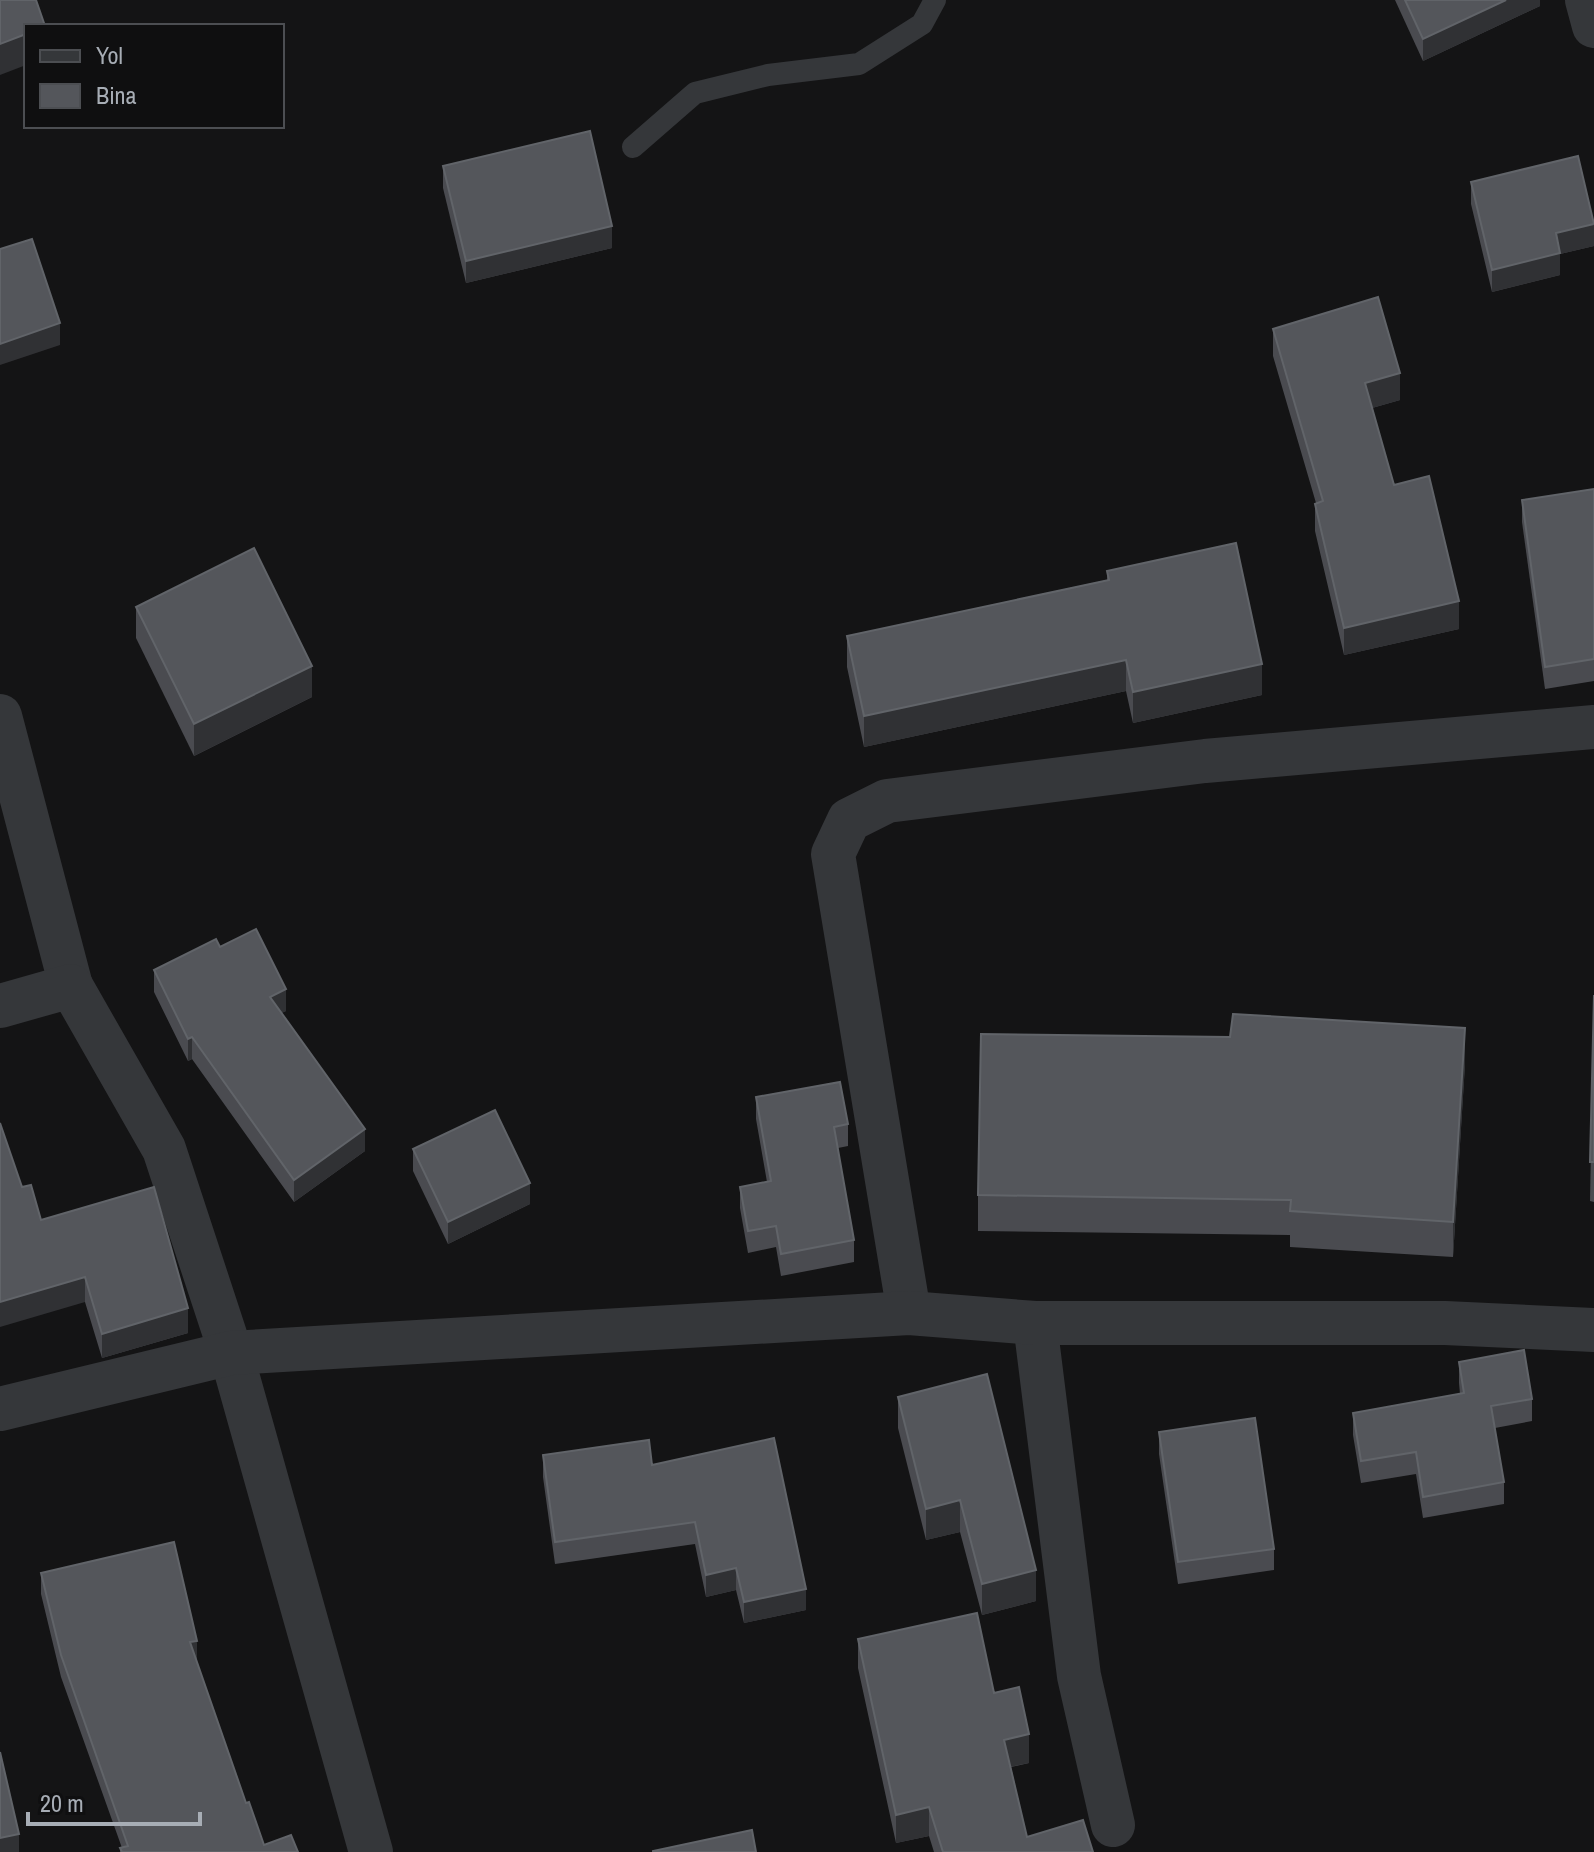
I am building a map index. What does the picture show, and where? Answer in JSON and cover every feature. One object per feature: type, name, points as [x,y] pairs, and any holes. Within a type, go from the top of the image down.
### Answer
[{"type":"street","points":[[1587,0],[1594,26]]},
{"type":"street","points":[[0,716],[71,986],[164,1149],[231,1353],[371,1852]]},
{"type":"street","points":[[909,1313],[833,854],[849,820],[887,801],[1205,761],[1594,727]]},
{"type":"street","points":[[0,1006],[71,986]]},
{"type":"street","points":[[0,1409],[231,1353],[909,1313],[1035,1323],[1445,1323],[1594,1330]]},
{"type":"street","points":[[1035,1323],[1079,1676],[1113,1825]]},
{"type":"lane","points":[[633,147],[695,93],[768,75],[859,64],[922,24],[935,0]]},
{"type":"building","points":[[0,0],[36,0],[44,24],[24,24],[24,35],[0,44]]},
{"type":"building","points":[[1405,0],[1506,0],[1423,39]]},
{"type":"building","points":[[590,131],[612,226],[466,261],[443,166]]},
{"type":"building","points":[[1578,156],[1594,224],[1556,233],[1560,253],[1492,270],[1471,182]]},
{"type":"building","points":[[32,239],[60,323],[0,344],[0,249]]},
{"type":"building","points":[[1378,297],[1400,373],[1365,383],[1394,485],[1429,476],[1459,601],[1344,628],[1315,504],[1323,501],[1273,329]]},
{"type":"building","points":[[1594,489],[1594,659],[1545,667],[1522,500]]},
{"type":"building","points":[[1236,543],[1262,664],[1133,692],[1126,660],[864,716],[847,636],[1109,580],[1107,571]]},
{"type":"building","points":[[254,548],[312,666],[194,724],[136,607]]},
{"type":"building","points":[[256,929],[286,989],[270,997],[365,1129],[294,1180],[192,1037],[188,1039],[154,970],[216,939],[220,947]]},
{"type":"building","points":[[1594,995],[1594,1162],[1590,1162]]},
{"type":"building","points":[[1233,1014],[1465,1028],[1453,1222],[1290,1211],[1291,1200],[978,1195],[981,1034],[1230,1037]]},
{"type":"building","points":[[840,1082],[848,1124],[834,1127],[854,1240],[781,1254],[776,1226],[748,1231],[740,1187],[771,1181],[756,1097]]},
{"type":"building","points":[[495,1110],[530,1183],[448,1222],[413,1149]]},
{"type":"building","points":[[0,1123],[22,1187],[31,1185],[41,1220],[154,1187],[188,1308],[102,1334],[85,1277],[0,1302]]},
{"type":"building","points":[[1524,1350],[1532,1399],[1491,1406],[1504,1482],[1423,1497],[1416,1452],[1361,1461],[1353,1413],[1464,1393],[1459,1362]]},
{"type":"building","points":[[987,1374],[1036,1570],[982,1584],[960,1500],[926,1509],[898,1397]]},
{"type":"building","points":[[1255,1418],[1274,1549],[1178,1562],[1159,1432]]},
{"type":"building","points":[[774,1438],[806,1589],[744,1602],[736,1568],[706,1575],[695,1522],[555,1542],[543,1455],[649,1440],[652,1465]]},
{"type":"building","points":[[174,1542],[197,1641],[190,1642],[246,1803],[249,1802],[264,1845],[291,1835],[298,1852],[122,1852],[120,1848],[128,1846],[61,1655],[41,1573]]},
{"type":"building","points":[[977,1613],[994,1693],[1019,1687],[1029,1734],[1004,1740],[1027,1837],[1083,1820],[1093,1852],[943,1852],[929,1807],[896,1815],[858,1639]]},
{"type":"building","points":[[0,1752],[19,1834],[0,1838]]},
{"type":"building","points":[[752,1830],[756,1852],[653,1852],[653,1851]]}]
